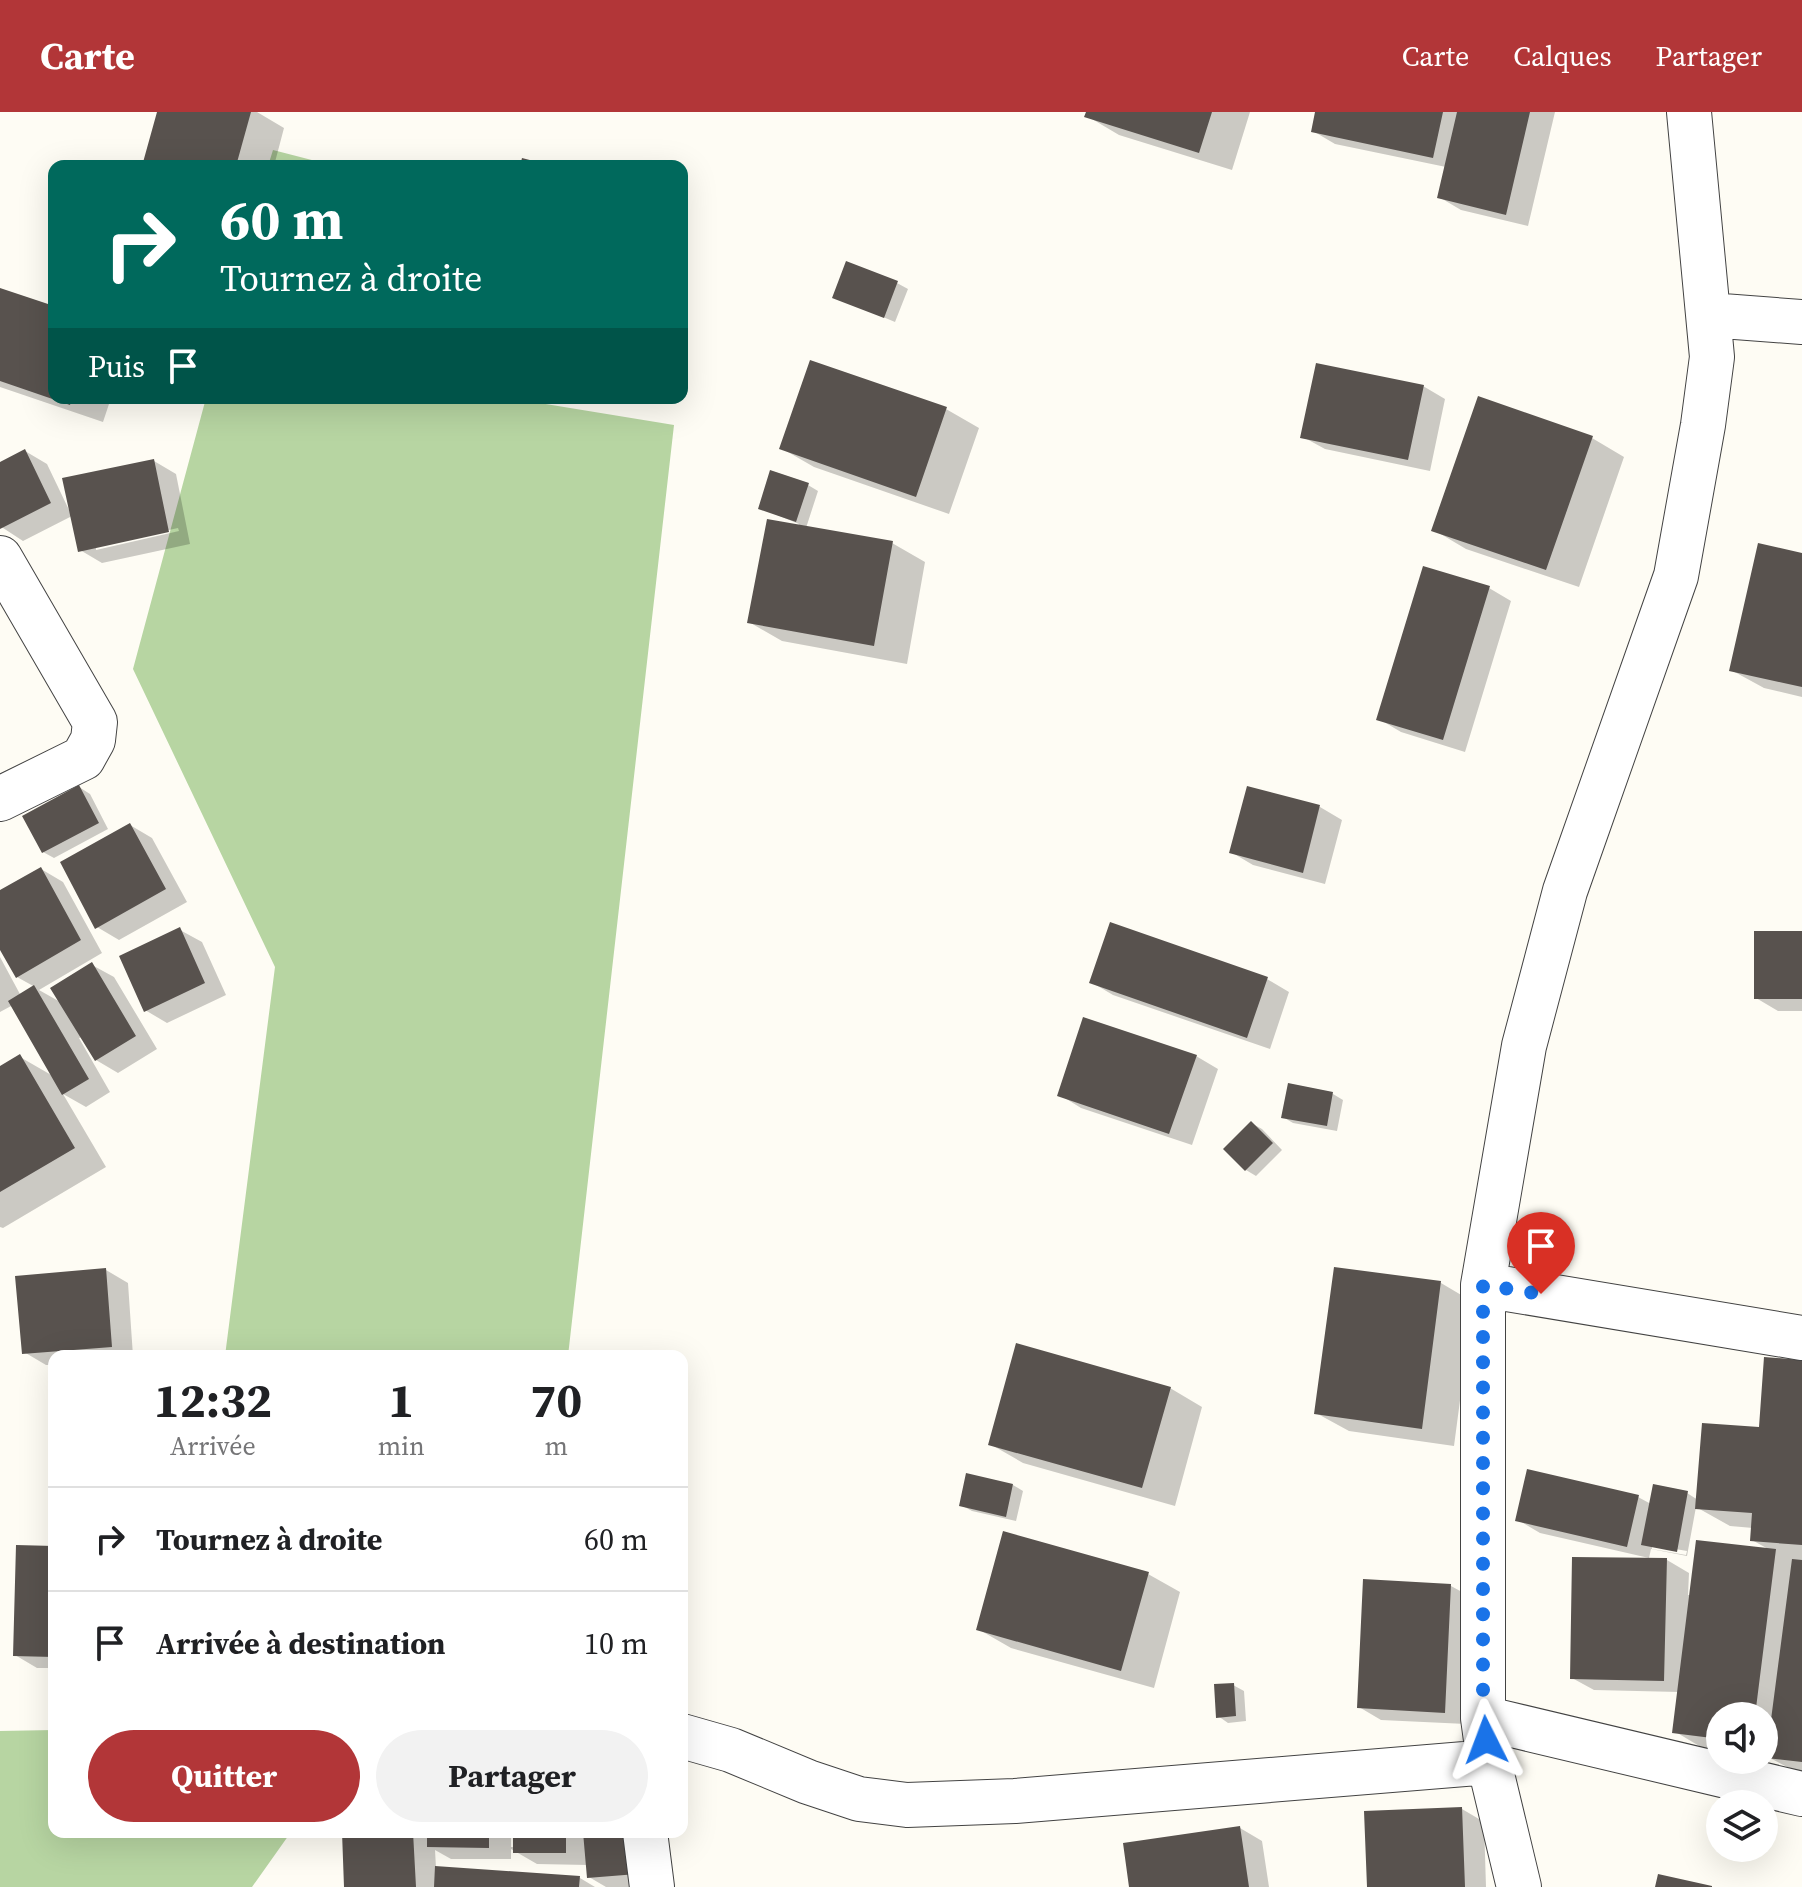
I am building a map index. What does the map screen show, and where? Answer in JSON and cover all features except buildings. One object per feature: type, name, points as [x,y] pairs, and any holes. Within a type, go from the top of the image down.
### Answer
[{"type":"street","points":[[1519,1887],[1489,1762],[1483,1718],[1483,1285],[1524,1046],[1565,891],[1676,576],[1712,357],[1689,112]]},
{"type":"street","points":[[1709,315],[1802,322]]},
{"type":"street","points":[[0,558],[95,722],[93,740],[83,758],[0,799]]},
{"type":"street","points":[[1483,1285],[1802,1338]]},
{"type":"street","points":[[1483,1718],[1802,1794]]},
{"type":"street","points":[[688,1738],[731,1750],[859,1799],[907,1805],[1015,1801],[1489,1762]]},
{"type":"street","points":[[646,1838],[652,1887]]},
{"type":"green space","points":[[273,150],[312,160],[270,160]]},
{"type":"green space","points":[[204,404],[546,404],[674,425],[569,1350],[226,1350],[275,967],[133,669]]},
{"type":"green space","points":[[48,1730],[48,1838],[287,1838],[252,1887],[0,1887],[0,1731]]},
{"type":"route","points":[[1486,1740],[1483,1718],[1483,1285],[1541,1294]]}]
